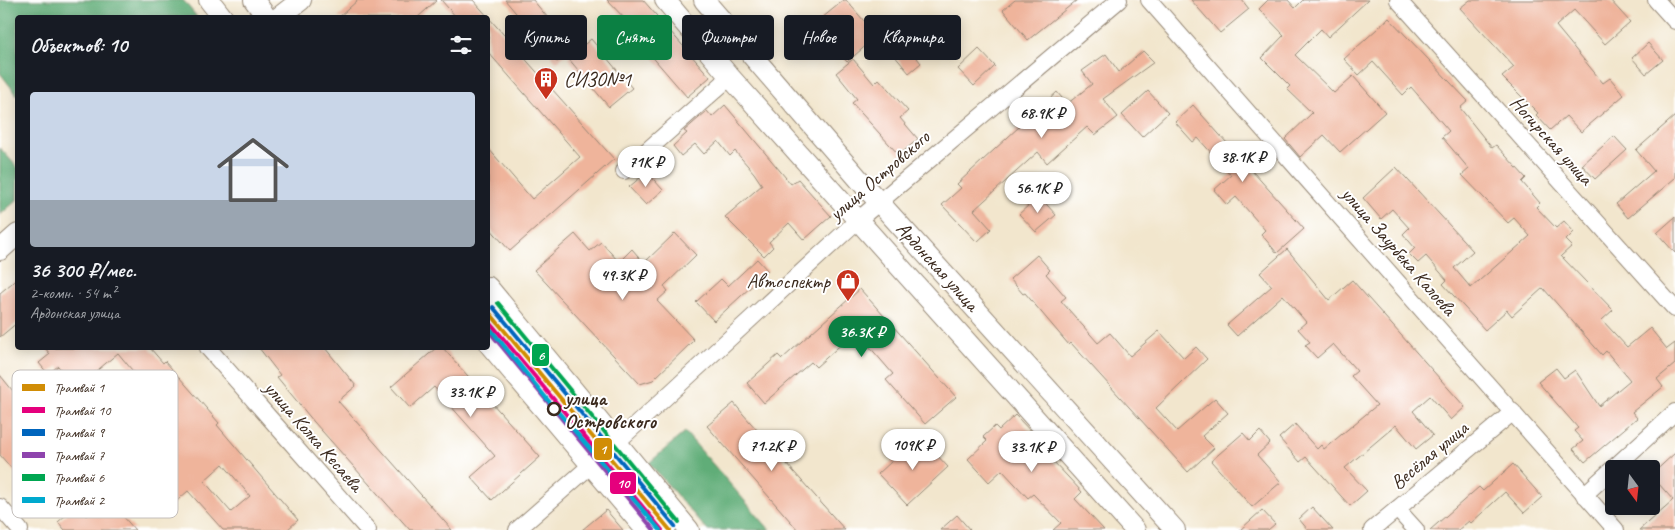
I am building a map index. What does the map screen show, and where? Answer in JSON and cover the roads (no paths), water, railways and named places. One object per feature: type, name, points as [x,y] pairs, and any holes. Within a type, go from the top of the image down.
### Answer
[{"type":"main road","points":[[209,0],[221,15]]},
{"type":"main road","points":[[254,0],[265,15]]},
{"type":"main road","points":[[282,15],[301,0]]},
{"type":"main road","name":"Ардонская улица","points":[[665,0],[730,77],[1135,530]]},
{"type":"main road","name":"Ардонская улица","points":[[704,0],[879,202],[1175,530]]},
{"type":"main road","points":[[0,250],[15,237]]},
{"type":"main road","points":[[490,289],[615,444],[688,530]]},
{"type":"main road","points":[[490,344],[589,465],[646,530]]},
{"type":"street","name":"улица Островского","points":[[517,530],[615,444],[858,220],[1119,0]]},
{"type":"street","name":"улица Заурбека Калоева","points":[[1149,0],[1616,530]]},
{"type":"street","name":"Ногирская улица","points":[[1398,0],[1675,308]]},
{"type":"street","points":[[1656,0],[1674,20]]},
{"type":"street","points":[[624,171],[730,77]]},
{"type":"street","name":"улица Колка Кесаева","points":[[210,350],[368,530]]},
{"type":"street","name":"Весёлая улица","points":[[1372,530],[1513,412]]},
{"type":"street","points":[[1584,495],[1675,412]]},
{"type":"street","points":[[0,507],[20,530]]},
{"type":"street","points":[[1397,509],[1416,530]]},
{"type":"tram line","name":"6","points":[[498,303],[679,522]]},
{"type":"tram line","name":"9","points":[[493,307],[675,526]]},
{"type":"tram line","name":"1","points":[[490,313],[670,530]]},
{"type":"tram line","name":"10","points":[[490,322],[662,530]]},
{"type":"tram line","name":"2","points":[[490,328],[547,399],[660,530]]},
{"type":"tram line","name":"7","points":[[490,332],[654,530]]},
{"type":"place","name":"СИЗО№1","points":[[546,100]]},
{"type":"place","name":"Автоспектр","points":[[848,302]]},
{"type":"place","name":"улица Островского","points":[[554,409]]}]
